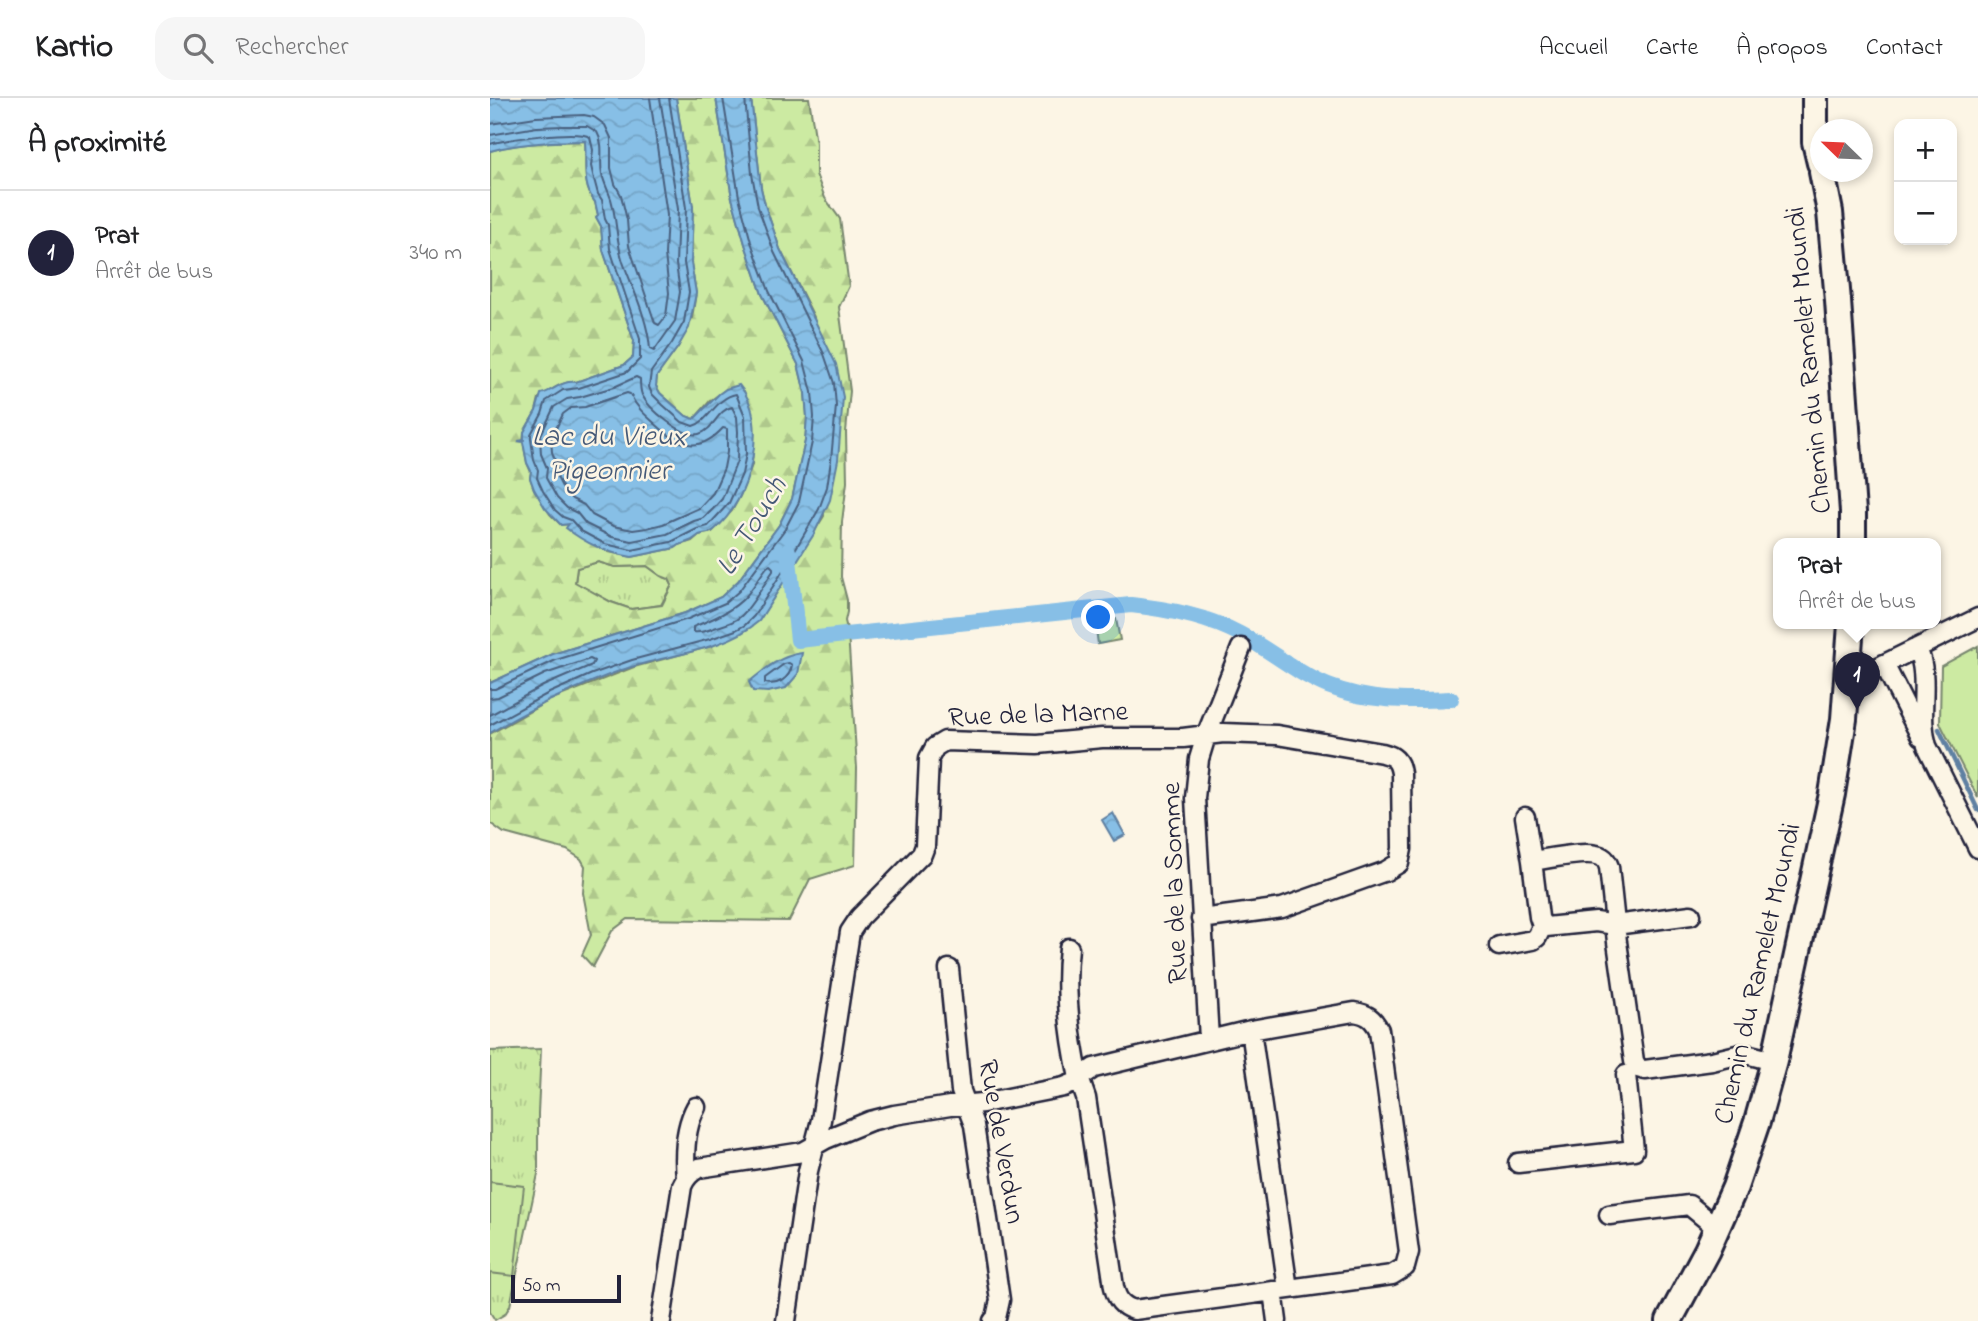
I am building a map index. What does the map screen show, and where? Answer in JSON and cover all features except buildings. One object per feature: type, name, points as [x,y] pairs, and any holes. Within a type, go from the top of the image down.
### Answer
[{"type":"main road","points":[[1799,98],[1810,135]]},
{"type":"main road","points":[[1815,98],[1816,119]]},
{"type":"main road","name":"Chemin du Ramelet Moundi","points":[[1824,182],[1830,212],[1838,301],[1853,538]]},
{"type":"main road","name":"Chemin du Ramelet Moundi","points":[[1669,1321],[1735,1187],[1774,1061],[1832,794],[1844,719],[1851,629]]},
{"type":"street","points":[[1848,675],[1862,675],[1978,618]]},
{"type":"street","name":"Rue de la Somme","points":[[1209,1039],[1195,798],[1199,759],[1206,736],[1241,648]]},
{"type":"street","points":[[1917,648],[1924,666],[1922,722],[1927,746]]},
{"type":"street","points":[[1884,664],[1978,848]]},
{"type":"street","name":"Rue de la Marne","points":[[786,1321],[808,1171],[821,1121],[850,932],[860,916],[922,854],[925,846],[929,758],[935,747],[945,741],[1038,744],[1102,738],[1183,738],[1223,733],[1277,735],[1382,753],[1396,758],[1401,773],[1402,849],[1399,863],[1282,908],[1201,919]]},
{"type":"street","points":[[1525,817],[1538,913],[1543,925],[1558,927],[1596,922],[1615,925],[1691,915]]},
{"type":"street","points":[[1518,1163],[1634,1150],[1631,1071],[1634,1061],[1609,867],[1601,856],[1587,854],[1532,861]]},
{"type":"street","points":[[1499,946],[1533,940],[1543,925]]},
{"type":"street","points":[[686,1178],[699,1168],[803,1152],[870,1121],[894,1115],[983,1103],[1064,1087],[1074,1083],[1079,1077],[1094,1068],[1209,1039],[1354,1012],[1369,1016],[1379,1030],[1409,1252],[1405,1267],[1392,1275],[1135,1310],[1120,1302],[1114,1287],[1087,1098],[1079,1077],[1074,1055],[1066,971],[1069,948]]},
{"type":"street","name":"Rue de Verdun","points":[[949,970],[961,1091],[974,1125],[1000,1300],[993,1321]]},
{"type":"street","points":[[1251,1030],[1281,1290],[1277,1321]]},
{"type":"street","points":[[1631,1071],[1645,1070],[1691,1057],[1746,1054],[1774,1061]]},
{"type":"street","points":[[661,1321],[680,1198],[686,1178],[684,1158],[691,1115],[696,1107]]},
{"type":"street","points":[[1609,1215],[1689,1205],[1717,1228]]},
{"type":"green space","points":[[676,98],[716,98],[732,198],[745,244],[762,294],[798,364],[805,393],[805,441],[792,499],[779,525],[738,581],[721,597],[685,613],[553,654],[490,683],[490,151],[525,144],[585,141],[588,188],[601,226],[603,250],[634,341],[633,357],[624,365],[576,382],[561,384],[539,398],[536,411],[524,432],[523,441],[534,489],[550,514],[561,525],[570,524],[609,552],[632,557],[675,548],[699,535],[712,532],[732,511],[752,465],[754,432],[752,414],[744,391],[726,389],[710,401],[694,419],[686,416],[660,393],[656,386],[657,376],[678,347],[692,318],[696,293],[691,263],[693,207]],"holes":[[[598,562],[615,567],[647,566],[669,579],[672,585],[662,605],[631,609],[611,602],[575,582],[577,568]]]},
{"type":"green space","points":[[751,98],[809,98],[816,143],[816,174],[825,198],[840,219],[849,286],[839,307],[850,391],[841,577],[847,600],[845,621],[857,768],[855,865],[810,879],[789,921],[628,919],[612,931],[593,967],[582,955],[591,935],[583,893],[585,866],[581,859],[567,850],[504,833],[490,823],[490,734],[550,700],[634,667],[712,646],[761,617],[824,516],[814,317],[780,249],[765,205]]},
{"type":"green space","points":[[598,562],[615,567],[647,566],[669,579],[672,585],[661,605],[631,609],[575,583],[577,568]]},
{"type":"green space","points":[[1116,619],[1120,640],[1098,644],[1095,622]]},
{"type":"green space","points":[[1978,646],[1978,798],[1940,723],[1941,666]]},
{"type":"green space","points":[[541,1049],[538,1174],[510,1306],[505,1314],[495,1320],[490,1312],[490,1051]]},
{"type":"green space","points":[[490,1182],[524,1186],[514,1276],[490,1273]]},
{"type":"water","name":"Lac du Vieux Pigeonnier","points":[[490,98],[676,98],[693,207],[691,263],[696,293],[689,328],[657,376],[656,386],[660,393],[686,416],[694,419],[719,394],[739,385],[749,400],[754,419],[755,439],[746,481],[738,501],[727,517],[711,532],[699,535],[675,548],[632,557],[623,555],[581,539],[566,528],[569,524],[561,525],[545,508],[534,489],[523,442],[518,441],[524,440],[524,432],[536,411],[541,394],[566,383],[624,365],[633,357],[634,341],[603,250],[601,226],[588,188],[585,141],[537,143],[490,151]]},
{"type":"water","points":[[716,98],[751,98],[765,205],[780,249],[836,364],[843,397],[838,460],[830,500],[814,534],[759,621],[745,631],[712,646],[622,670],[538,706],[490,733],[490,683],[553,654],[685,613],[721,597],[738,581],[779,525],[792,499],[805,441],[805,393],[798,364],[762,294],[745,244],[732,198]]},
{"type":"water","points":[[802,653],[798,674],[786,688],[768,692],[753,691],[749,682],[761,672],[780,660]]},
{"type":"water","points":[[1113,813],[1125,835],[1114,841],[1102,820]]},
{"type":"waterway","points":[[788,551],[798,640],[1131,605],[1187,614],[1214,622],[1251,640],[1305,675],[1343,691],[1388,699],[1451,699]]},
{"type":"waterway","points":[[1939,729],[1978,810]]},
{"type":"place","name":"Prat","points":[[1857,710]]},
{"type":"water label","name":"Le Touch","points":[[753,527]]}]
